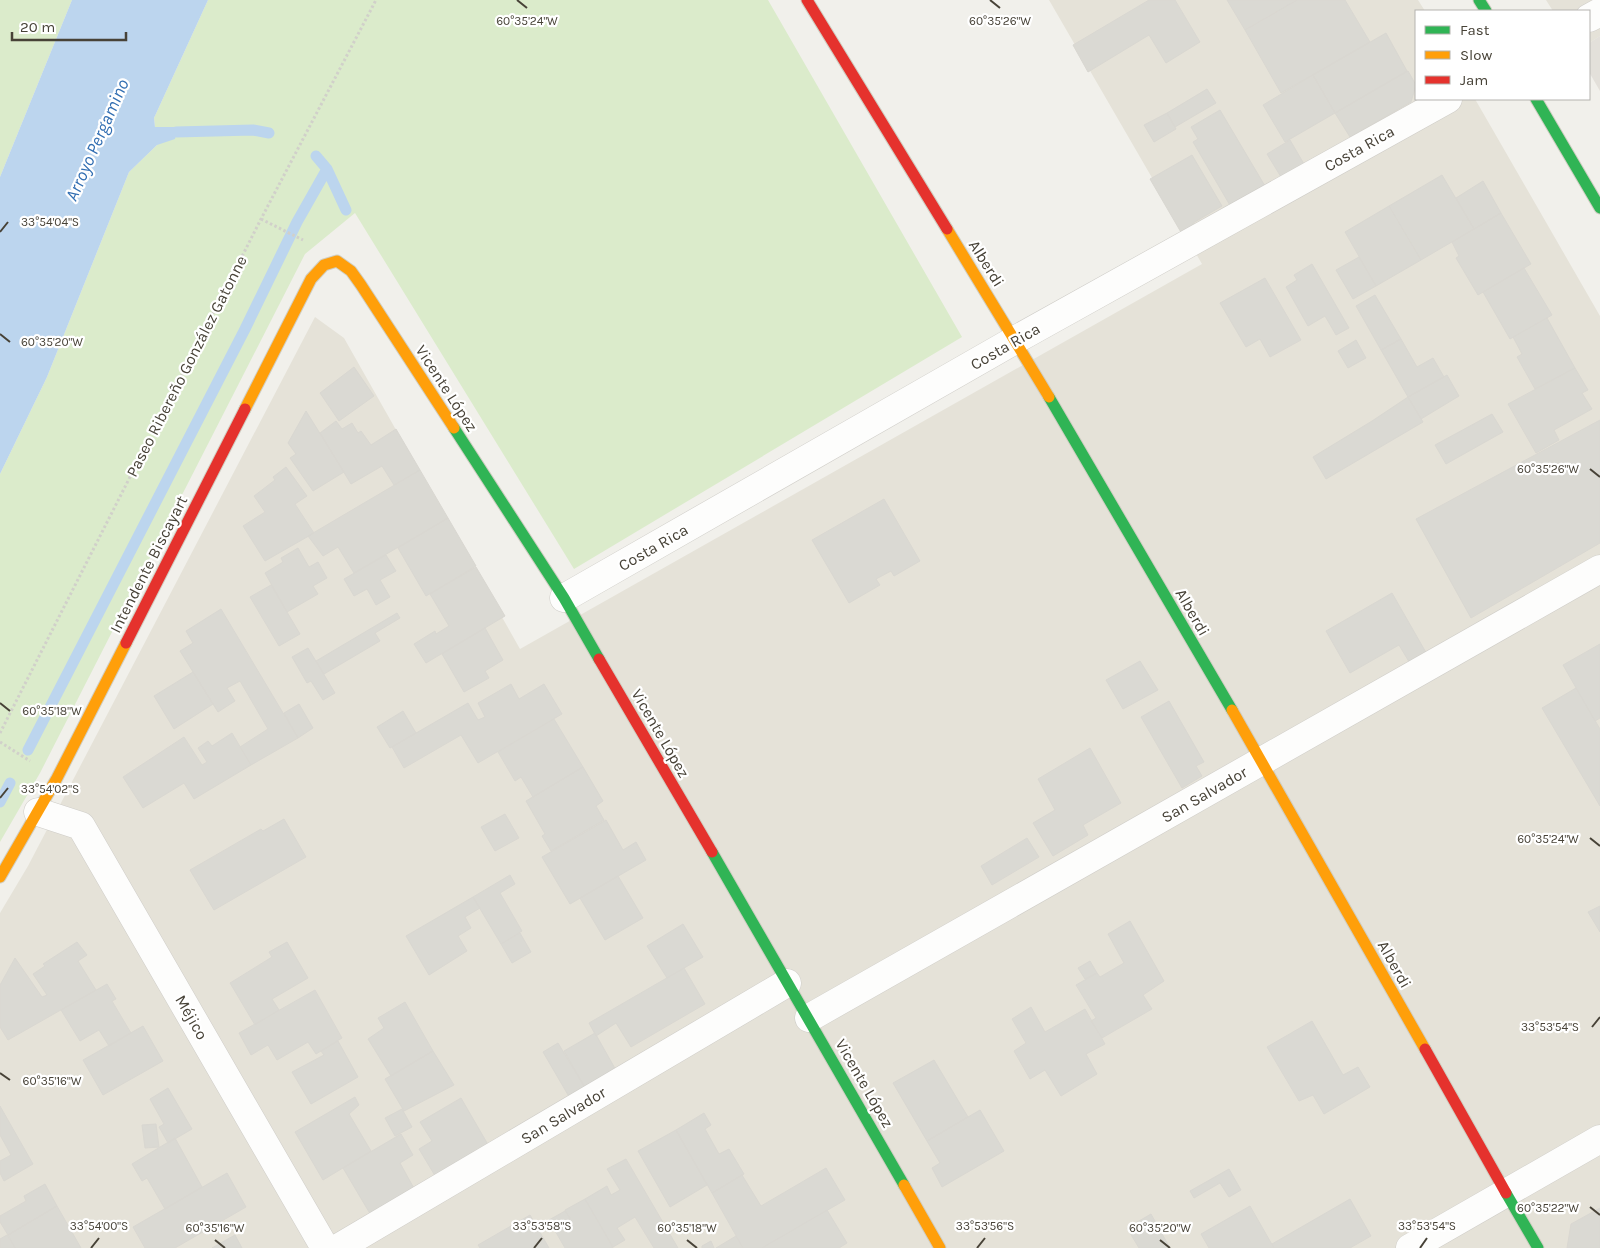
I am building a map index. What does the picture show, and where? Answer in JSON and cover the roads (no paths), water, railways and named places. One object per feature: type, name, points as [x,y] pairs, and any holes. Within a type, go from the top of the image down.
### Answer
[{"type":"street","name":"Alberdi","points":[[807,0],[1015,340],[1262,761],[1538,1248]]},
{"type":"street","name":"Costa Rica","points":[[564,598],[1015,340],[1446,100]]},
{"type":"street","points":[[1537,100],[1600,208]]},
{"type":"street","name":"Vicente López","points":[[324,265],[337,261],[351,271],[564,598],[809,1018],[940,1248]]},
{"type":"street","name":"Intendente Biscayart","points":[[0,877],[58,778],[311,279],[324,265]]},
{"type":"street","name":"San Salvador","points":[[809,1018],[1600,569]]},
{"type":"street","name":"Méjico","points":[[38,812],[81,826],[326,1248]]},
{"type":"street","name":"San Salvador","points":[[338,1248],[787,982]]},
{"type":"street","points":[[1410,1248],[1600,1139]]},
{"type":"water","name":"Arroyo Pergamino","points":[[72,0],[208,0],[154,118],[155,127],[175,127],[175,139],[157,145],[129,172],[47,377],[0,474],[0,177]]},
{"type":"waterway","points":[[176,132],[253,130],[269,133]]},
{"type":"waterway","points":[[316,156],[327,169],[346,210]]},
{"type":"waterway","points":[[28,750],[245,329],[297,222],[327,169]]},
{"type":"waterway","points":[[0,802],[10,783]]}]
